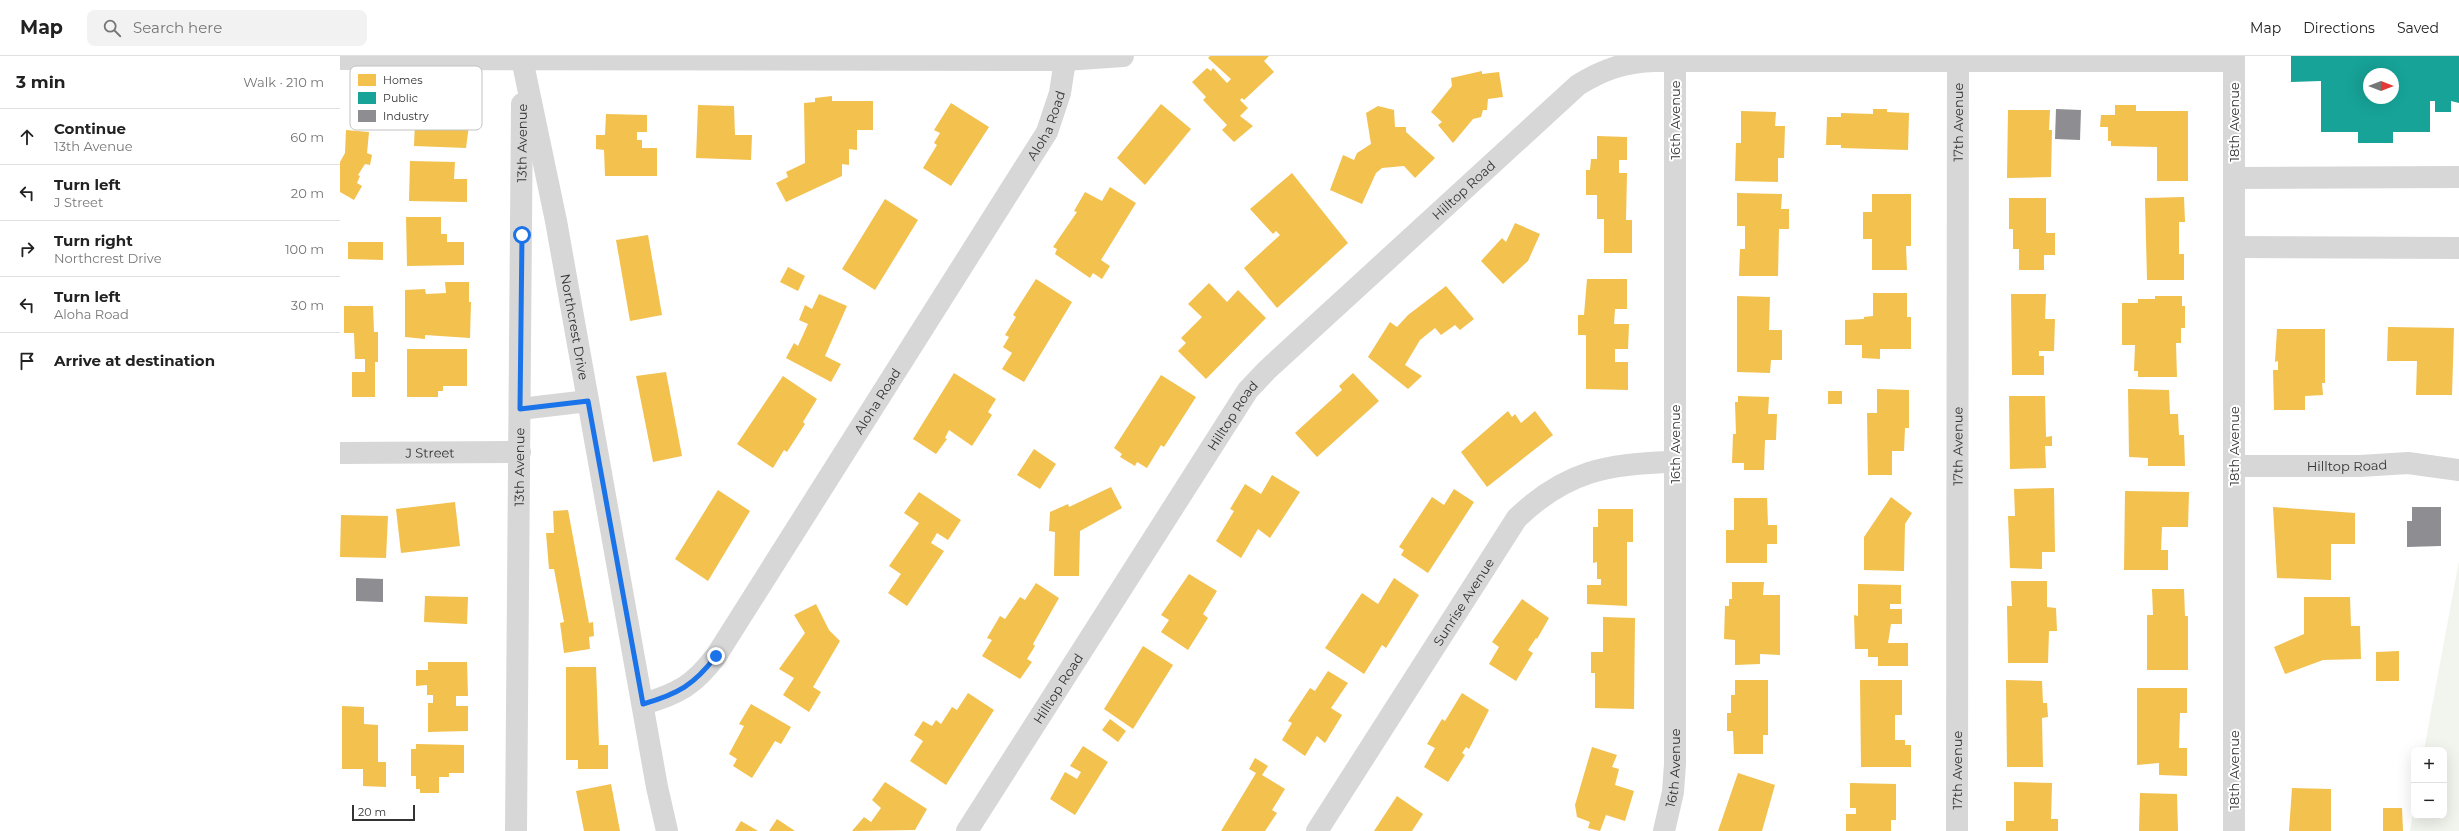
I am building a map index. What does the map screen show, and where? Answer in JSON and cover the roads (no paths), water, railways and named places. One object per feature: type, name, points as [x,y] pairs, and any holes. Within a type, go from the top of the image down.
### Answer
[{"type":"street","points":[[340,59],[522,58],[1065,60],[1123,56]]},
{"type":"street","name":"Northcrest Drive","points":[[522,58],[556,221],[667,831]]},
{"type":"street","name":"13th Avenue","points":[[516,831],[522,58]]},
{"type":"street","name":"Hilltop Road","points":[[967,831],[1248,390],[1267,370],[1578,85],[1614,66],[1634,62],[1675,58],[1958,61],[2234,59]]},
{"type":"street","name":"16th Avenue","points":[[1664,831],[1673,792],[1675,764],[1675,58]]},
{"type":"street","name":"18th Avenue","points":[[2234,59],[2234,831]]},
{"type":"street","name":"Aloha Road","points":[[643,704],[670,696],[689,686],[716,656],[1047,132],[1060,93],[1065,60]]},
{"type":"street","name":"17th Avenue","points":[[1957,831],[1958,61]]},
{"type":"street","points":[[2234,178],[2459,177]]},
{"type":"street","points":[[2234,247],[2459,248]]},
{"type":"street","points":[[520,409],[588,401]]},
{"type":"street","name":"J Street","points":[[340,453],[520,452]]},
{"type":"street","name":"Sunrise Avenue","points":[[1318,831],[1517,518],[1546,493],[1581,475],[1622,464],[1675,462]]},
{"type":"street","name":"Hilltop Road","points":[[2234,466],[2360,466],[2408,463],[2459,470]]}]
